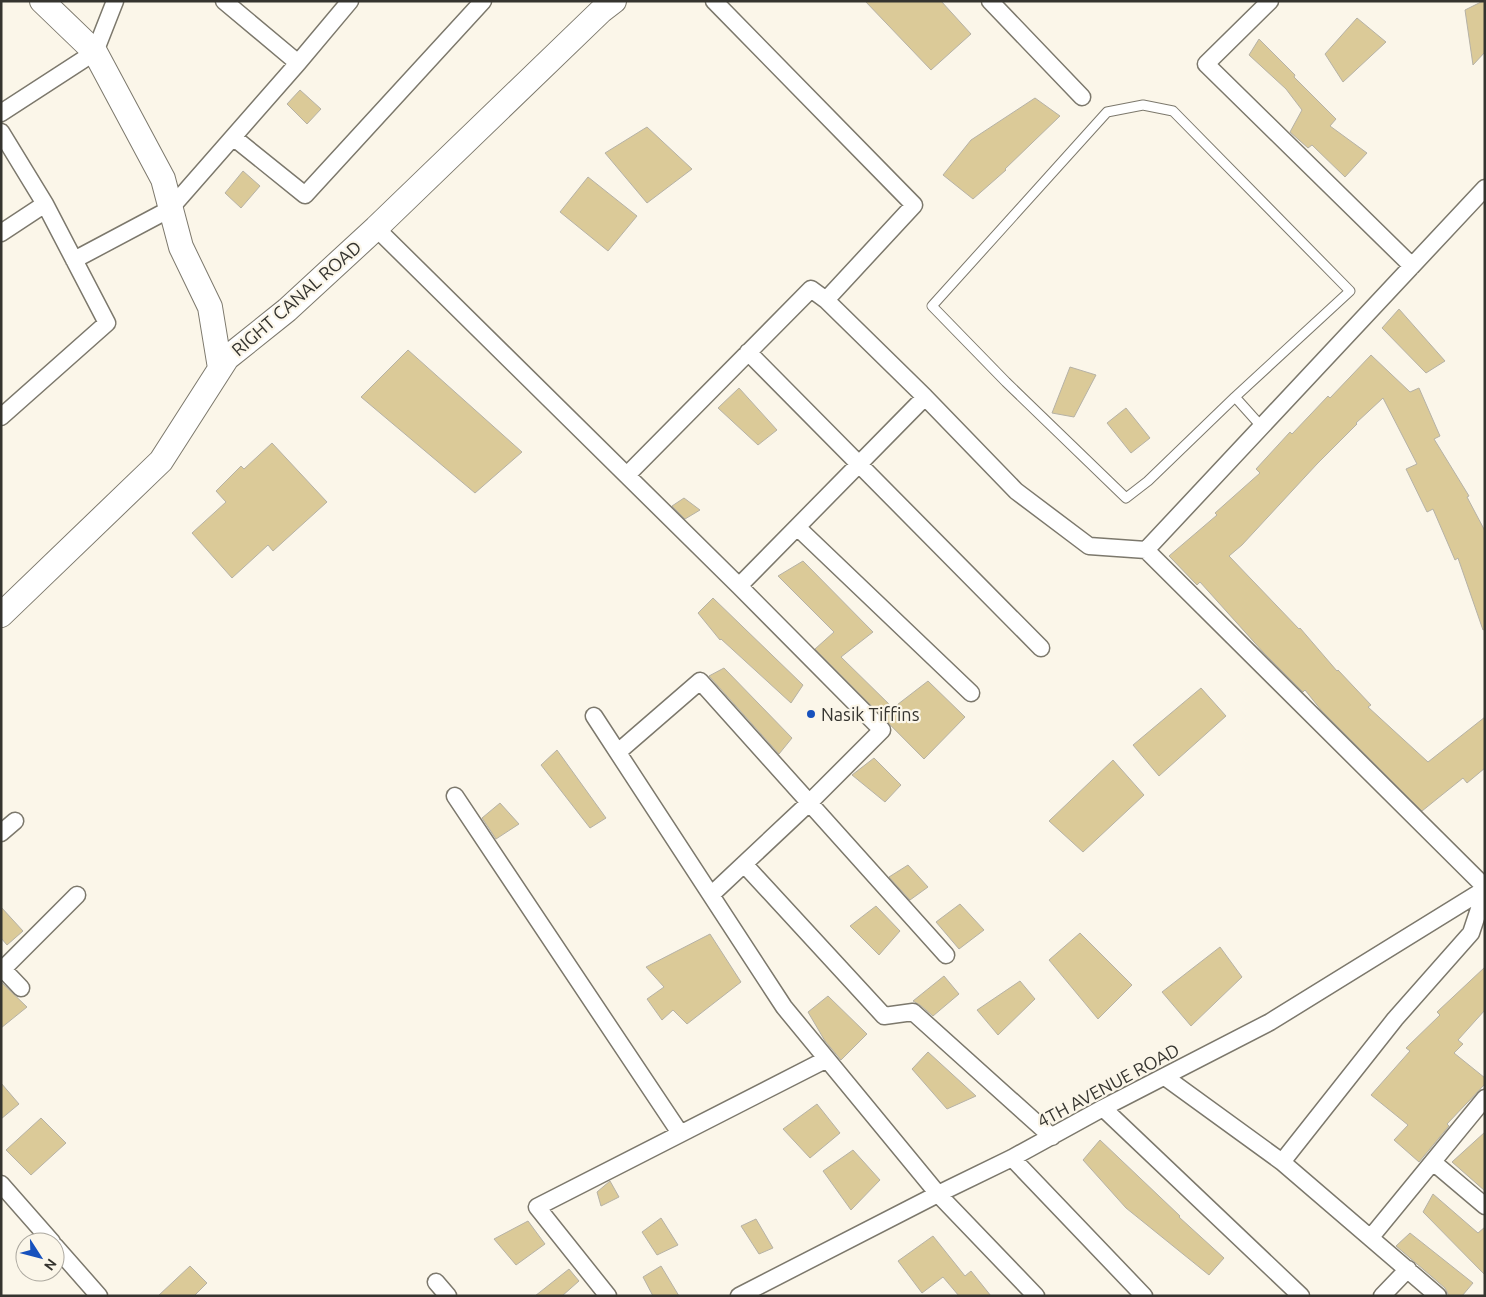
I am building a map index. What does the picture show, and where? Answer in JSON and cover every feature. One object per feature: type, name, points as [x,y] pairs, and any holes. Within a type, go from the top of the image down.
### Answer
[{"type":"street","points":[[42,1],[95,52],[163,179],[181,246],[210,307],[220,368]]},
{"type":"street","points":[[1,113],[95,52],[115,1]]},
{"type":"street","points":[[224,1],[298,63]]},
{"type":"street","points":[[74,260],[170,209],[350,1]]},
{"type":"street","points":[[233,137],[305,195],[483,1]]},
{"type":"street","name":"RIGHT CANAL ROAD","points":[[1,615],[161,461],[227,358],[287,310],[376,228],[601,11],[614,1]]},
{"type":"street","points":[[714,1],[914,205],[826,300]]},
{"type":"street","points":[[990,1],[1082,97]]},
{"type":"street","points":[[1270,1],[1206,64],[1412,266]]},
{"type":"street","points":[[1,132],[45,204],[107,323],[1,417]]},
{"type":"street","points":[[1146,550],[1485,188]]},
{"type":"street","points":[[1,233],[45,204]]},
{"type":"street","points":[[376,228],[739,586],[882,730],[810,802],[711,896]]},
{"type":"street","points":[[626,475],[811,289],[826,300],[925,397],[1016,491],[1089,546],[1146,550],[1485,889],[1471,933],[1395,1019],[1282,1162]]},
{"type":"street","points":[[748,352],[1041,648]]},
{"type":"street","points":[[739,586],[925,397]]},
{"type":"street","points":[[797,527],[971,693]]},
{"type":"street","points":[[618,752],[700,681],[946,955]]},
{"type":"street","points":[[594,716],[784,1007],[938,1194],[1036,1296]]},
{"type":"street","points":[[455,796],[680,1134]]},
{"type":"street","points":[[1,833],[15,821]]},
{"type":"street","points":[[744,864],[884,1016],[913,1012],[1052,1137]]},
{"type":"street","name":"4TH AVENUE ROAD","points":[[739,1296],[1012,1158],[1270,1022],[1485,889]]},
{"type":"street","points":[[21,988],[2,968],[77,895]]},
{"type":"street","points":[[608,1296],[537,1206],[826,1059]]},
{"type":"street","points":[[1165,1076],[1282,1162],[1438,1296]]},
{"type":"street","points":[[1371,1237],[1485,1098]]},
{"type":"street","points":[[1104,1108],[1301,1296]]},
{"type":"street","points":[[1012,1158],[1144,1296]]},
{"type":"street","points":[[1433,1162],[1485,1206]]},
{"type":"street","points":[[1,1184],[43,1232]]},
{"type":"street","points":[[65,1259],[92,1294]]},
{"type":"street","points":[[1382,1296],[1408,1269]]},
{"type":"street","points":[[436,1282],[448,1296]]},
{"type":"lane","points":[[1143,105],[1173,111],[1350,291],[1235,398],[1148,481],[1126,498],[1006,382],[932,306],[1107,112],[1143,105]]},
{"type":"lane","points":[[1235,398],[1261,426]]},
{"type":"building","points":[[865,1],[941,1],[971,34],[931,70]]},
{"type":"building","points":[[1485,1],[1485,52],[1473,65],[1465,10]]},
{"type":"building","points":[[1357,18],[1386,42],[1343,82],[1325,54]]},
{"type":"building","points":[[1259,39],[1336,119],[1330,126],[1367,153],[1345,177],[1312,145],[1308,148],[1290,132],[1302,110],[1286,89],[1249,55]]},
{"type":"building","points":[[300,90],[321,109],[307,124],[287,104]]},
{"type":"building","points":[[1035,98],[1060,116],[1006,170],[973,199],[943,175],[971,140]]},
{"type":"building","points":[[647,127],[692,169],[647,203],[605,153]]},
{"type":"building","points":[[243,171],[260,186],[241,208],[225,193]]},
{"type":"building","points":[[588,177],[637,216],[608,251],[560,212]]},
{"type":"building","points":[[1399,309],[1445,361],[1426,373],[1382,328]]},
{"type":"building","points":[[408,350],[522,452],[475,493],[361,397]]},
{"type":"building","points":[[1371,355],[1410,392],[1419,388],[1440,436],[1434,439],[1469,496],[1467,497],[1485,531],[1485,629],[1483,630],[1458,558],[1455,560],[1433,509],[1427,512],[1406,469],[1417,464],[1383,398],[1356,423],[1242,545],[1229,556],[1300,628],[1337,671],[1371,705],[1368,707],[1428,762],[1485,717],[1485,768],[1467,783],[1463,778],[1422,811],[1321,710],[1305,690],[1303,692],[1263,652],[1200,582],[1197,585],[1169,556],[1217,515],[1215,513],[1260,473],[1256,469],[1290,432],[1292,434],[1328,396],[1330,398]]},
{"type":"building","points":[[1070,367],[1096,375],[1074,417],[1052,413]]},
{"type":"building","points":[[739,388],[777,430],[758,445],[718,408]]},
{"type":"building","points":[[1126,408],[1150,438],[1131,453],[1107,423]]},
{"type":"building","points":[[272,443],[327,502],[273,551],[268,545],[232,578],[192,533],[226,502],[216,491],[241,466],[244,469]]},
{"type":"building","points":[[684,498],[700,510],[685,519],[672,506]]},
{"type":"building","points":[[803,561],[873,632],[841,657],[893,708],[928,681],[965,717],[924,759],[815,649],[834,632],[778,576]]},
{"type":"building","points":[[713,598],[803,685],[791,703],[720,640],[698,613]]},
{"type":"building","points":[[724,668],[792,738],[779,754],[709,676]]},
{"type":"building","points":[[1201,688],[1226,716],[1159,776],[1133,745]]},
{"type":"building","points":[[557,750],[606,818],[590,828],[541,765]]},
{"type":"building","points":[[874,758],[901,785],[885,802],[852,775]]},
{"type":"building","points":[[1113,760],[1144,795],[1083,852],[1049,821]]},
{"type":"building","points":[[500,803],[519,824],[496,839],[482,818]]},
{"type":"building","points":[[908,865],[928,887],[910,900],[889,877]]},
{"type":"building","points":[[960,904],[984,930],[959,949],[936,922]]},
{"type":"building","points":[[876,906],[900,931],[879,955],[850,926]]},
{"type":"building","points":[[1,907],[23,931],[7,945],[1,938]]},
{"type":"building","points":[[1080,933],[1132,985],[1098,1019],[1049,960]]},
{"type":"building","points":[[710,934],[741,982],[687,1024],[673,1010],[662,1020],[647,999],[664,987],[646,967]]},
{"type":"building","points":[[1220,947],[1242,977],[1191,1026],[1162,992]]},
{"type":"building","points":[[1485,967],[1485,1010],[1458,1040],[1463,1044],[1454,1053],[1485,1078],[1485,1084],[1447,1124],[1449,1126],[1419,1162],[1394,1140],[1408,1125],[1371,1095],[1410,1051],[1406,1048],[1440,1015],[1437,1012]]},
{"type":"building","points":[[944,976],[959,994],[933,1016],[913,1001]]},
{"type":"building","points":[[1020,981],[1035,999],[998,1035],[977,1010]]},
{"type":"building","points":[[1,982],[27,1007],[1,1028]]},
{"type":"building","points":[[828,996],[867,1034],[841,1060],[825,1041],[808,1012]]},
{"type":"building","points":[[928,1052],[976,1096],[947,1109],[912,1069]]},
{"type":"building","points":[[1,1083],[19,1104],[1,1119]]},
{"type":"building","points":[[817,1104],[840,1133],[810,1158],[783,1129]]},
{"type":"building","points":[[41,1118],[66,1143],[31,1175],[6,1150]]},
{"type":"building","points":[[1485,1132],[1485,1191],[1452,1162]]},
{"type":"building","points":[[1100,1140],[1224,1258],[1209,1275],[1126,1208],[1083,1160]]},
{"type":"building","points":[[853,1150],[880,1180],[851,1210],[823,1171]]},
{"type":"building","points":[[610,1181],[619,1197],[601,1206],[597,1192]]},
{"type":"building","points":[[1433,1194],[1478,1233],[1485,1227],[1485,1275],[1423,1212]]},
{"type":"building","points":[[661,1218],[678,1245],[657,1255],[642,1232]]},
{"type":"building","points":[[756,1219],[773,1248],[759,1254],[741,1226]]},
{"type":"building","points":[[528,1221],[545,1244],[516,1265],[494,1239]]},
{"type":"building","points":[[1410,1233],[1473,1283],[1462,1296],[1449,1296],[1445,1288],[1396,1246]]},
{"type":"building","points":[[933,1236],[965,1276],[971,1271],[991,1296],[959,1296],[943,1277],[922,1293],[898,1261]]},
{"type":"building","points":[[190,1266],[207,1283],[194,1296],[158,1296]]},
{"type":"building","points":[[661,1266],[679,1296],[653,1296],[643,1277]]},
{"type":"building","points":[[569,1269],[579,1281],[562,1296],[535,1296]]},
{"type":"place","name":"Nasik Tiffins","points":[[811,714]]}]
